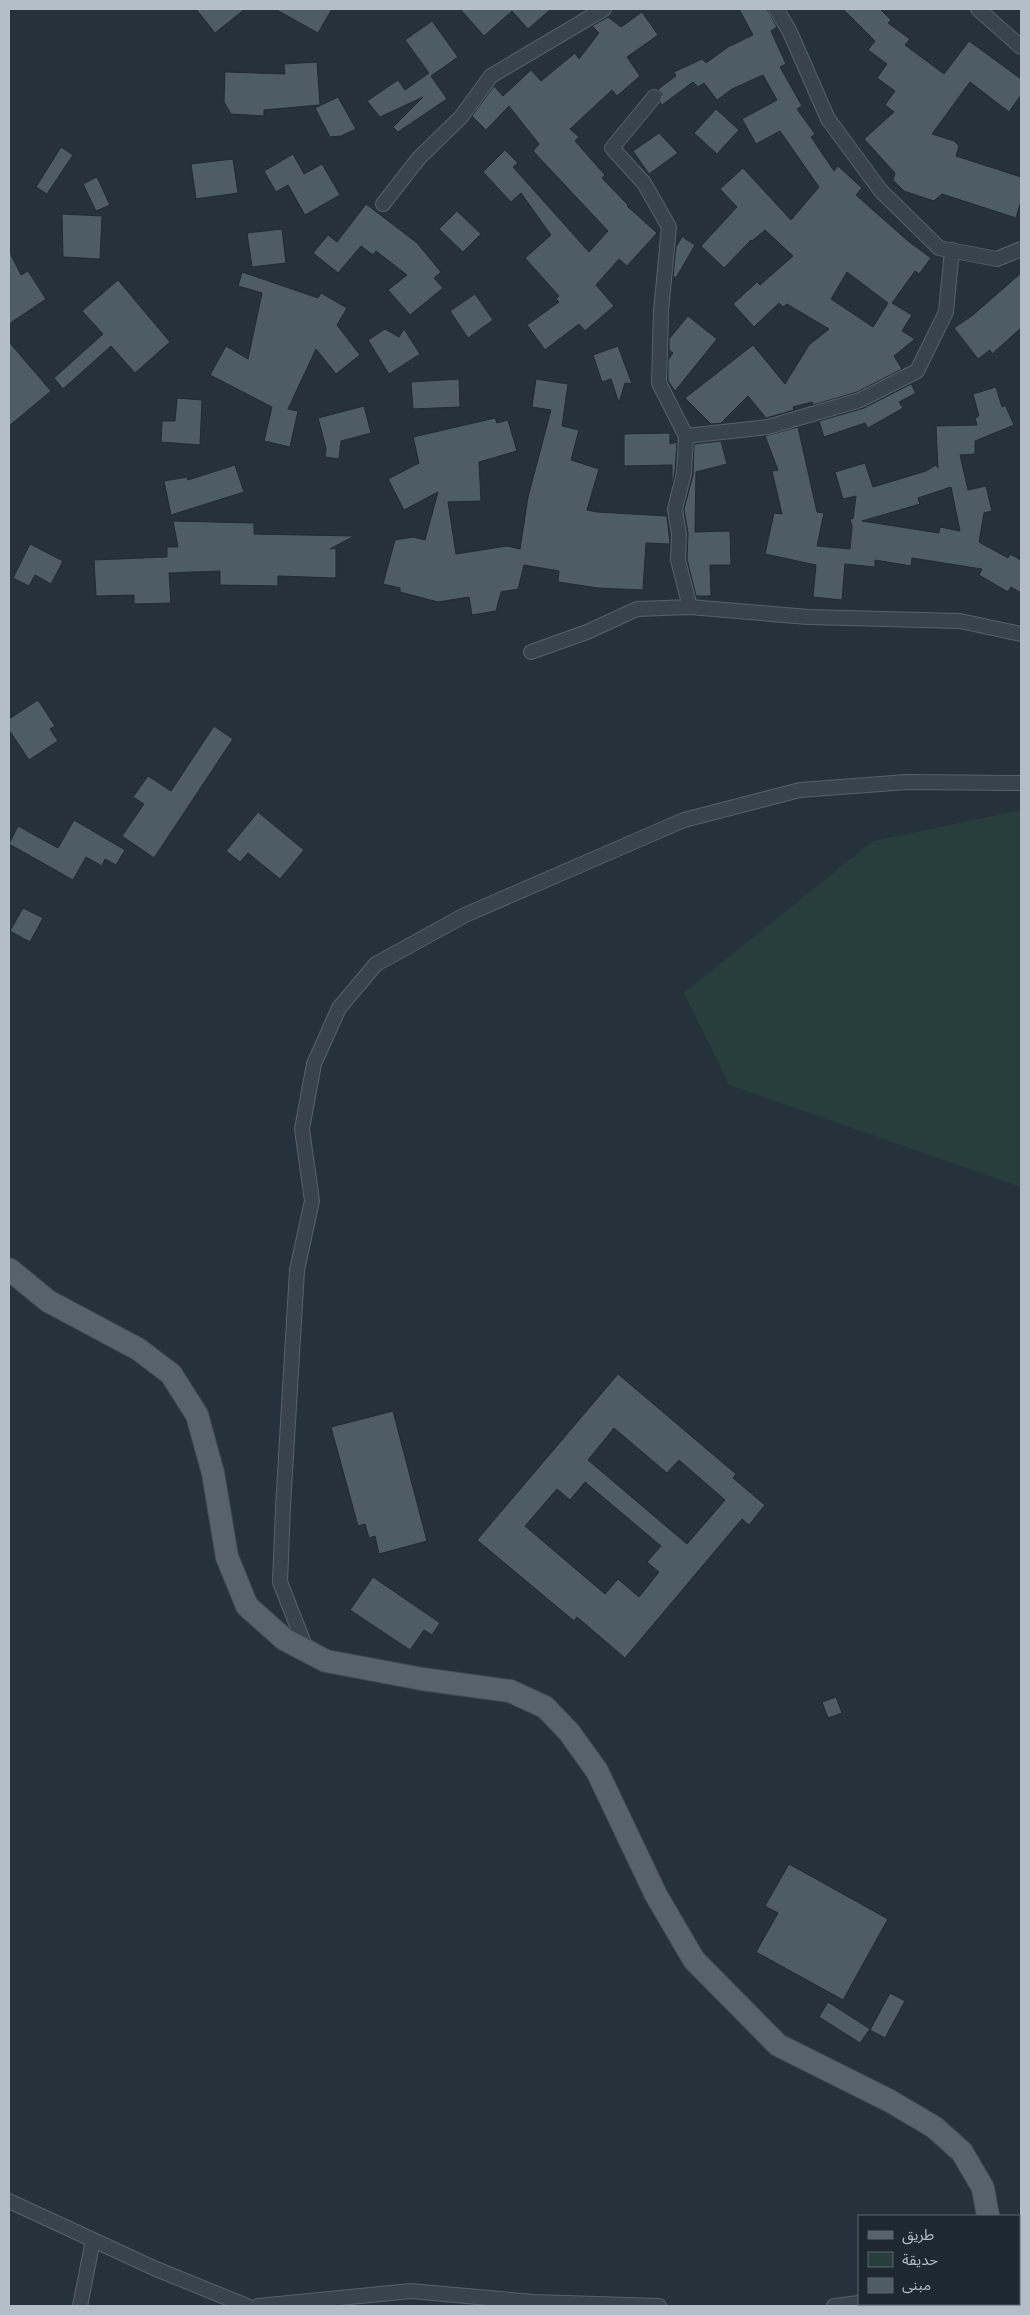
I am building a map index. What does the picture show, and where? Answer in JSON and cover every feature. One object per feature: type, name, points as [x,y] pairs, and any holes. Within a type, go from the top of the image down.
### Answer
[{"type":"main road","points":[[9,1269],[48,1301],[138,1349],[171,1374],[197,1415],[212,1473],[227,1557],[247,1606],[284,1639],[326,1661],[422,1679],[510,1690],[545,1706],[570,1732],[596,1771],[656,1895],[694,1960],[778,2044],[890,2101],[934,2127],[962,2152],[983,2188],[988,2215]]},
{"type":"street","points":[[383,204],[419,158],[461,117],[491,76],[604,9]]},
{"type":"street","points":[[776,9],[789,30],[828,119],[881,191],[939,248],[996,259],[1021,249]]},
{"type":"street","points":[[978,9],[1021,47]]},
{"type":"street","points":[[654,97],[612,148],[644,183],[669,227],[661,311],[660,383],[686,436],[684,473],[675,509],[679,534],[678,560],[690,608]]},
{"type":"street","points":[[686,436],[768,427],[860,400],[917,371],[946,312],[952,250]]},
{"type":"street","points":[[531,652],[587,632],[637,609],[690,608],[808,617],[960,621],[1021,634]]},
{"type":"street","points":[[307,1651],[280,1582],[283,1507],[297,1270],[312,1201],[302,1129],[314,1064],[339,1008],[376,964],[465,915],[684,820],[800,790],[907,782],[1021,783]]},
{"type":"street","points":[[9,2201],[93,2240],[247,2306]]},
{"type":"street","points":[[80,2306],[93,2240]]},
{"type":"street","points":[[258,2306],[411,2292],[445,2300],[659,2306]]},
{"type":"street","points":[[834,2306],[858,2303]]},
{"type":"green space","points":[[1021,810],[1021,1187],[729,1085],[684,993],[873,841]]},
{"type":"building","points":[[196,9],[245,9],[215,33]]},
{"type":"building","points":[[275,9],[332,9],[318,33]]},
{"type":"building","points":[[460,9],[551,9],[528,29],[512,11],[484,36]]},
{"type":"building","points":[[739,9],[767,9],[777,27],[771,31],[786,64],[780,67],[802,106],[797,109],[815,134],[811,137],[834,171],[838,166],[862,188],[856,195],[908,241],[931,258],[919,274],[915,271],[892,303],[912,315],[902,331],[915,339],[894,356],[902,369],[857,392],[813,405],[812,402],[793,407],[794,410],[766,418],[748,396],[721,423],[711,424],[685,398],[753,345],[785,384],[809,345],[829,329],[787,304],[783,307],[779,303],[754,327],[733,304],[757,282],[760,285],[793,256],[765,230],[751,240],[724,268],[701,246],[737,207],[720,189],[743,168],[791,220],[819,187],[780,131],[756,144],[742,119],[777,100],[763,75],[732,89],[717,100],[704,83],[698,87],[693,82],[662,105],[660,103],[662,94],[658,89],[676,76],[674,72],[702,59],[706,63],[728,47],[753,35]],"holes":[[[847,272],[888,303],[873,327],[831,299]]]},
{"type":"building","points":[[843,9],[880,9],[891,20],[888,23],[910,39],[905,45],[944,74],[969,41],[1021,79],[1021,95],[1009,112],[970,82],[932,134],[954,141],[959,146],[956,156],[1021,177],[1021,201],[1016,218],[942,194],[934,201],[904,191],[893,180],[895,173],[864,139],[894,112],[885,105],[895,91],[877,78],[887,64],[868,50],[875,41]]},
{"type":"building","points":[[642,12],[658,35],[627,57],[640,76],[617,96],[612,90],[570,129],[579,137],[575,141],[605,175],[602,178],[627,206],[657,233],[627,266],[619,259],[596,285],[614,306],[585,331],[579,324],[545,350],[527,325],[559,302],[556,299],[559,296],[525,258],[551,235],[521,193],[511,202],[483,172],[505,150],[518,163],[513,167],[589,252],[608,231],[533,151],[539,144],[509,106],[486,130],[472,116],[494,86],[503,96],[531,70],[541,81],[575,53],[579,59],[599,33],[592,26],[608,17],[621,27]]},
{"type":"building","points":[[432,21],[458,57],[431,76],[447,99],[398,132],[393,127],[423,97],[380,117],[367,101],[398,80],[405,90],[429,73],[405,40]]},
{"type":"building","points":[[317,62],[320,105],[264,110],[264,116],[231,114],[224,102],[225,72],[285,74],[284,64]]},
{"type":"building","points":[[338,97],[356,129],[341,136],[330,137],[315,108]]},
{"type":"building","points":[[716,109],[739,130],[717,154],[694,133]]},
{"type":"building","points":[[659,133],[678,153],[649,174],[633,151]]},
{"type":"building","points":[[61,147],[73,155],[47,194],[36,187]]},
{"type":"building","points":[[293,154],[304,174],[322,164],[340,195],[305,215],[288,185],[276,192],[264,171]]},
{"type":"building","points":[[233,159],[238,193],[196,199],[191,164]]},
{"type":"building","points":[[97,177],[110,205],[96,211],[83,184]]},
{"type":"building","points":[[366,204],[417,243],[441,272],[434,278],[443,288],[410,315],[388,290],[407,275],[376,251],[373,255],[361,246],[338,273],[313,253],[328,235],[337,242]]},
{"type":"building","points":[[457,211],[481,234],[463,252],[439,229]]},
{"type":"building","points":[[62,214],[102,216],[100,259],[63,257]]},
{"type":"building","points":[[282,229],[286,263],[252,267],[247,233]]},
{"type":"building","points":[[684,234],[684,238],[695,245],[676,278],[673,276],[676,247]]},
{"type":"building","points":[[9,251],[21,275],[28,271],[46,299],[9,324]]},
{"type":"building","points":[[242,272],[318,298],[321,293],[347,308],[337,325],[360,355],[336,374],[316,349],[288,409],[298,411],[290,447],[264,441],[272,407],[210,375],[226,346],[248,359],[262,293],[238,286]]},
{"type":"building","points":[[1021,273],[1021,328],[992,354],[990,350],[978,359],[954,328],[973,315]]},
{"type":"building","points":[[118,280],[170,342],[135,373],[111,346],[63,389],[54,378],[103,334],[82,311]]},
{"type":"building","points":[[475,294],[493,320],[468,338],[450,311]]},
{"type":"building","points":[[688,316],[717,339],[675,391],[668,381],[668,360],[673,353],[669,350],[669,339]]},
{"type":"building","points":[[385,329],[399,337],[404,329],[420,354],[389,374],[368,340]]},
{"type":"building","points":[[9,342],[51,391],[9,426]]},
{"type":"building","points":[[618,346],[632,384],[625,383],[619,403],[611,379],[602,382],[593,355]]},
{"type":"building","points":[[459,379],[460,407],[413,409],[411,382]]},
{"type":"building","points":[[536,379],[568,384],[562,426],[579,430],[571,460],[599,469],[587,510],[667,516],[670,544],[646,543],[643,590],[598,588],[558,582],[559,571],[524,565],[518,589],[501,592],[496,611],[472,615],[469,597],[438,602],[400,592],[400,588],[383,584],[395,540],[413,537],[425,540],[438,492],[404,510],[388,479],[419,463],[413,437],[495,418],[497,423],[508,420],[517,451],[479,462],[481,501],[448,502],[456,554],[507,546],[520,549],[528,497],[551,410],[532,407]]},
{"type":"building","points":[[911,384],[916,393],[899,402],[903,408],[868,428],[865,423],[824,437],[819,421],[864,408]]},
{"type":"building","points":[[996,387],[1002,407],[1005,405],[1014,425],[975,441],[975,454],[960,455],[968,490],[986,486],[992,511],[984,513],[979,542],[1008,558],[1010,554],[1021,560],[1021,593],[1011,587],[1008,592],[979,575],[982,569],[912,558],[911,566],[875,560],[875,567],[845,564],[842,600],[813,597],[816,565],[765,554],[774,513],[782,514],[772,471],[778,470],[765,436],[798,427],[817,512],[824,513],[817,546],[850,549],[852,527],[850,518],[853,519],[856,496],[843,499],[835,472],[865,463],[873,487],[926,471],[936,465],[938,468],[936,426],[977,425],[975,418],[979,416],[973,394]],"holes":[[[951,487],[960,531],[940,527],[939,533],[862,521],[920,504],[918,498]]]},
{"type":"building","points":[[177,398],[202,400],[200,445],[161,442],[162,421],[175,421]]},
{"type":"building","points":[[364,406],[371,433],[341,441],[339,459],[325,457],[326,448],[318,418]]},
{"type":"building","points":[[670,433],[670,444],[677,442],[672,486],[672,465],[624,466],[624,434]]},
{"type":"building","points":[[721,441],[727,464],[696,472],[695,532],[730,531],[731,565],[710,565],[711,596],[696,596],[687,559],[688,533],[684,509],[693,475],[694,444]]},
{"type":"building","points":[[235,465],[244,492],[171,515],[164,481],[187,477],[188,480]]},
{"type":"building","points":[[173,521],[254,523],[254,534],[354,536],[330,549],[336,548],[336,578],[278,576],[278,586],[220,585],[220,571],[169,573],[171,603],[134,604],[134,595],[96,596],[94,560],[167,557],[167,547],[178,547]]},
{"type":"building","points":[[30,544],[63,561],[51,584],[35,575],[29,586],[13,578]]},
{"type":"building","points":[[38,700],[55,726],[50,729],[58,741],[29,760],[9,730],[9,719]]},
{"type":"building","points":[[214,726],[233,739],[154,858],[122,836],[144,804],[133,797],[148,776],[171,791]]},
{"type":"building","points":[[258,812],[304,850],[280,879],[248,853],[240,862],[226,851]]},
{"type":"building","points":[[74,820],[125,850],[116,865],[105,859],[102,866],[86,857],[73,880],[9,844],[18,826],[58,848]]},
{"type":"building","points":[[23,908],[43,918],[30,942],[10,931]]},
{"type":"building","points":[[618,1374],[736,1474],[733,1478],[765,1505],[749,1525],[742,1519],[625,1658],[577,1617],[574,1621],[477,1540]],"holes":[[[614,1428],[667,1473],[679,1460],[725,1500],[687,1544],[588,1460]],[[585,1482],[661,1546],[647,1562],[659,1572],[639,1597],[618,1579],[605,1594],[525,1526],[557,1489],[570,1500]]]},
{"type":"building","points":[[393,1411],[427,1541],[379,1554],[375,1536],[369,1538],[365,1524],[358,1526],[331,1427]]},
{"type":"building","points":[[373,1577],[440,1623],[432,1635],[424,1630],[410,1650],[350,1610]]},
{"type":"building","points":[[836,1697],[842,1713],[828,1718],[822,1702]]},
{"type":"building","points":[[789,1864],[888,1919],[843,2000],[756,1952],[778,1913],[765,1906]]},
{"type":"building","points":[[890,1993],[905,2001],[885,2038],[870,2030]]},
{"type":"building","points":[[828,2002],[870,2029],[860,2043],[819,2017]]}]
